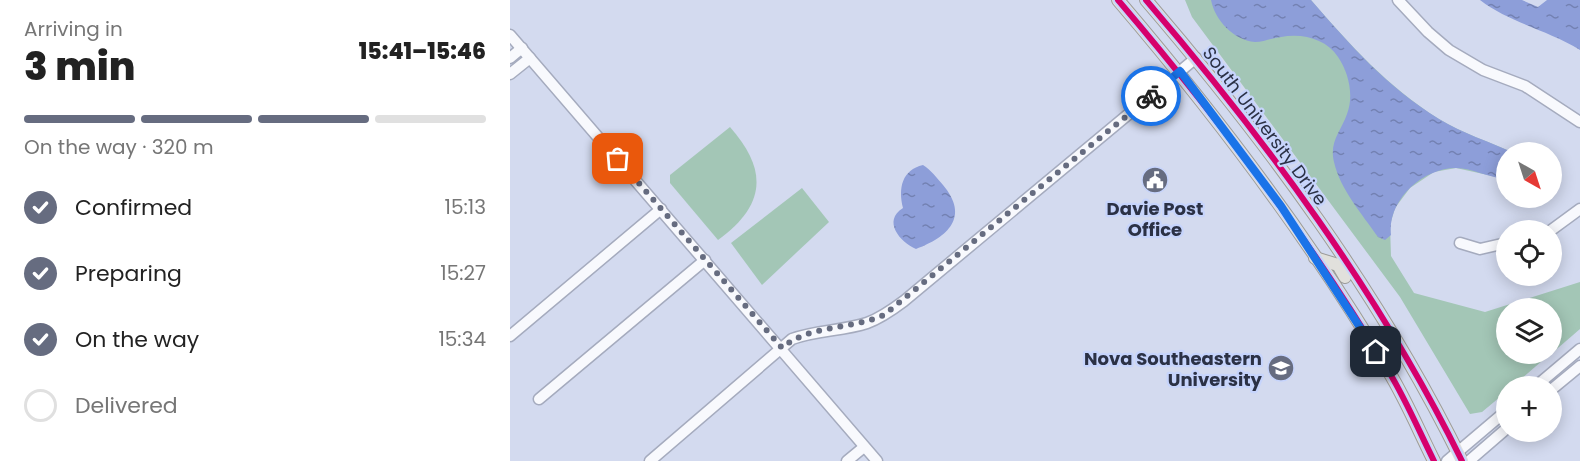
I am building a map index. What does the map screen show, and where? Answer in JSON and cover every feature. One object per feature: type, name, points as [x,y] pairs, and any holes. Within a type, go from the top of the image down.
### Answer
[{"type":"main road","name":"South University Drive","points":[[1118,0],[1180,71],[1281,206],[1388,371],[1434,461]]},
{"type":"main road","name":"South University Drive","points":[[1146,0],[1196,58],[1299,192],[1396,341],[1460,456]]},
{"type":"main road","points":[[1315,258],[1338,265],[1372,319],[1396,341]]},
{"type":"street","points":[[1398,0],[1428,32],[1449,50],[1483,70],[1525,86],[1580,122]]},
{"type":"street","points":[[510,35],[877,461]]},
{"type":"street","points":[[510,58],[522,48]]},
{"type":"street","points":[[510,74],[530,58]]},
{"type":"street","points":[[650,461],[792,339],[813,332],[865,324],[884,315],[904,301],[1196,58]]},
{"type":"street","points":[[510,336],[661,209]]},
{"type":"street","points":[[1562,222],[1580,209]]},
{"type":"street","points":[[1460,243],[1480,249],[1496,245]]},
{"type":"street","points":[[539,399],[705,260]]},
{"type":"street","points":[[1547,376],[1580,349]]},
{"type":"street","points":[[1562,381],[1580,366]]},
{"type":"street","points":[[1447,461],[1460,456],[1496,421]]},
{"type":"street","points":[[1469,461],[1496,438]]},
{"type":"street","points":[[847,461],[864,447]]},
{"type":"green space","points":[[1185,0],[1311,0],[1370,64],[1420,107],[1457,129],[1496,145],[1496,177],[1456,168],[1434,172],[1410,188],[1395,208],[1390,225],[1391,256],[1414,293],[1485,312],[1496,309],[1496,364],[1538,364],[1525,376],[1496,376],[1496,400],[1482,412],[1470,414],[1400,297],[1192,17]]},
{"type":"green space","points":[[730,127],[751,158],[756,173],[756,187],[753,201],[745,214],[718,240],[670,183],[670,175]]},
{"type":"green space","points":[[802,188],[829,222],[762,285],[731,243]]},
{"type":"green space","points":[[1580,282],[1580,329],[1562,345],[1562,298],[1529,298]]},
{"type":"water","points":[[1211,0],[1311,0],[1370,64],[1402,93],[1439,119],[1496,145],[1496,177],[1456,168],[1443,169],[1419,180],[1401,199],[1395,210],[1391,222],[1391,235],[1385,240],[1378,237],[1346,192],[1334,162],[1334,143],[1347,114],[1350,100],[1348,77],[1338,57],[1327,46],[1306,37],[1289,36],[1255,42],[1239,37],[1226,28]]},
{"type":"water","points":[[1480,0],[1522,0],[1538,7],[1547,0],[1580,0],[1580,50],[1504,15]]},
{"type":"water","points":[[923,165],[951,196],[955,216],[946,232],[916,249],[899,236],[894,219],[903,208],[901,194],[903,181],[910,171]]},
{"type":"cycle path","points":[[1118,0],[1227,134],[1328,274],[1389,372],[1434,461]]},
{"type":"cycle path","points":[[1146,0],[1235,108],[1319,221],[1395,338],[1462,461]]},
{"type":"way so far","points":[[618,159],[782,348],[792,339],[813,332],[865,324],[884,315],[904,301],[1151,96]]},
{"type":"place","name":"Davie Post Office","points":[[1155,180]]},
{"type":"place","name":"Nova Southeastern University","points":[[1281,368]]},
{"type":"route","points":[[1151,96],[1180,71],[1281,206],[1376,352]]}]
